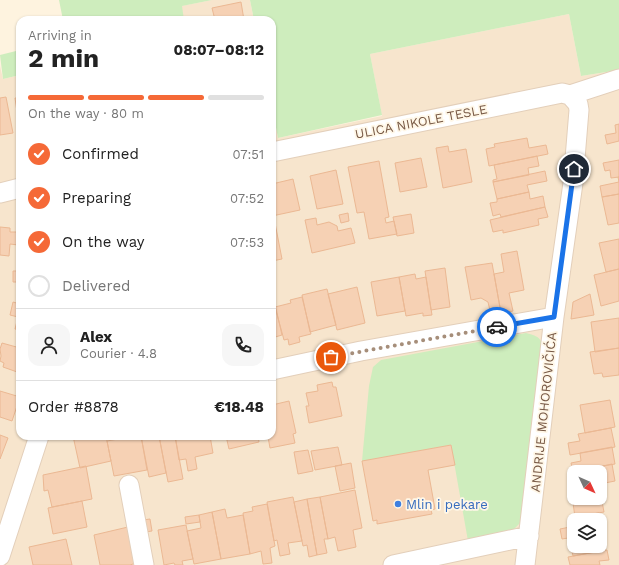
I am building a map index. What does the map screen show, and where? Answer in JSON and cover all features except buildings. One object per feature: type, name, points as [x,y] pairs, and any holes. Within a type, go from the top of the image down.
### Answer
[{"type":"street","name":"ULICA NIKOLE TESLE","points":[[276,151],[562,93],[570,95],[619,79]]},
{"type":"street","name":"ANDRIJE MOHOROVIČIĆA","points":[[525,565],[554,317],[573,183],[579,110],[578,104],[570,95]]},
{"type":"street","points":[[0,193],[16,189]]},
{"type":"street","points":[[276,369],[361,351],[554,317]]},
{"type":"street","points":[[0,556],[38,440]]},
{"type":"street","points":[[129,485],[144,565]]},
{"type":"street","points":[[393,565],[529,536]]},
{"type":"shaded area","points":[[212,0],[250,0],[253,16],[183,16],[181,6]]},
{"type":"shaded area","points":[[569,14],[581,76],[619,70],[619,565],[0,565],[0,66],[3,79],[16,76],[16,440],[276,440],[276,128],[278,138],[382,116],[370,54]]},
{"type":"green space","points":[[59,0],[212,0],[182,6],[183,16],[62,16]]},
{"type":"green space","points":[[250,0],[619,0],[619,70],[581,76],[569,14],[370,54],[382,115],[278,138],[276,128],[276,16],[253,16]]},
{"type":"green space","points":[[16,51],[16,76],[3,79],[0,55]]},
{"type":"green space","points":[[526,333],[536,336],[542,343],[522,521],[510,533],[468,541],[451,445],[362,461],[369,386],[373,367],[381,360]]},
{"type":"way so far","points":[[331,357],[497,327]]},
{"type":"place","name":"Mlin i pekare","points":[[398,504]]},
{"type":"route","points":[[497,327],[554,317],[574,169]]}]
